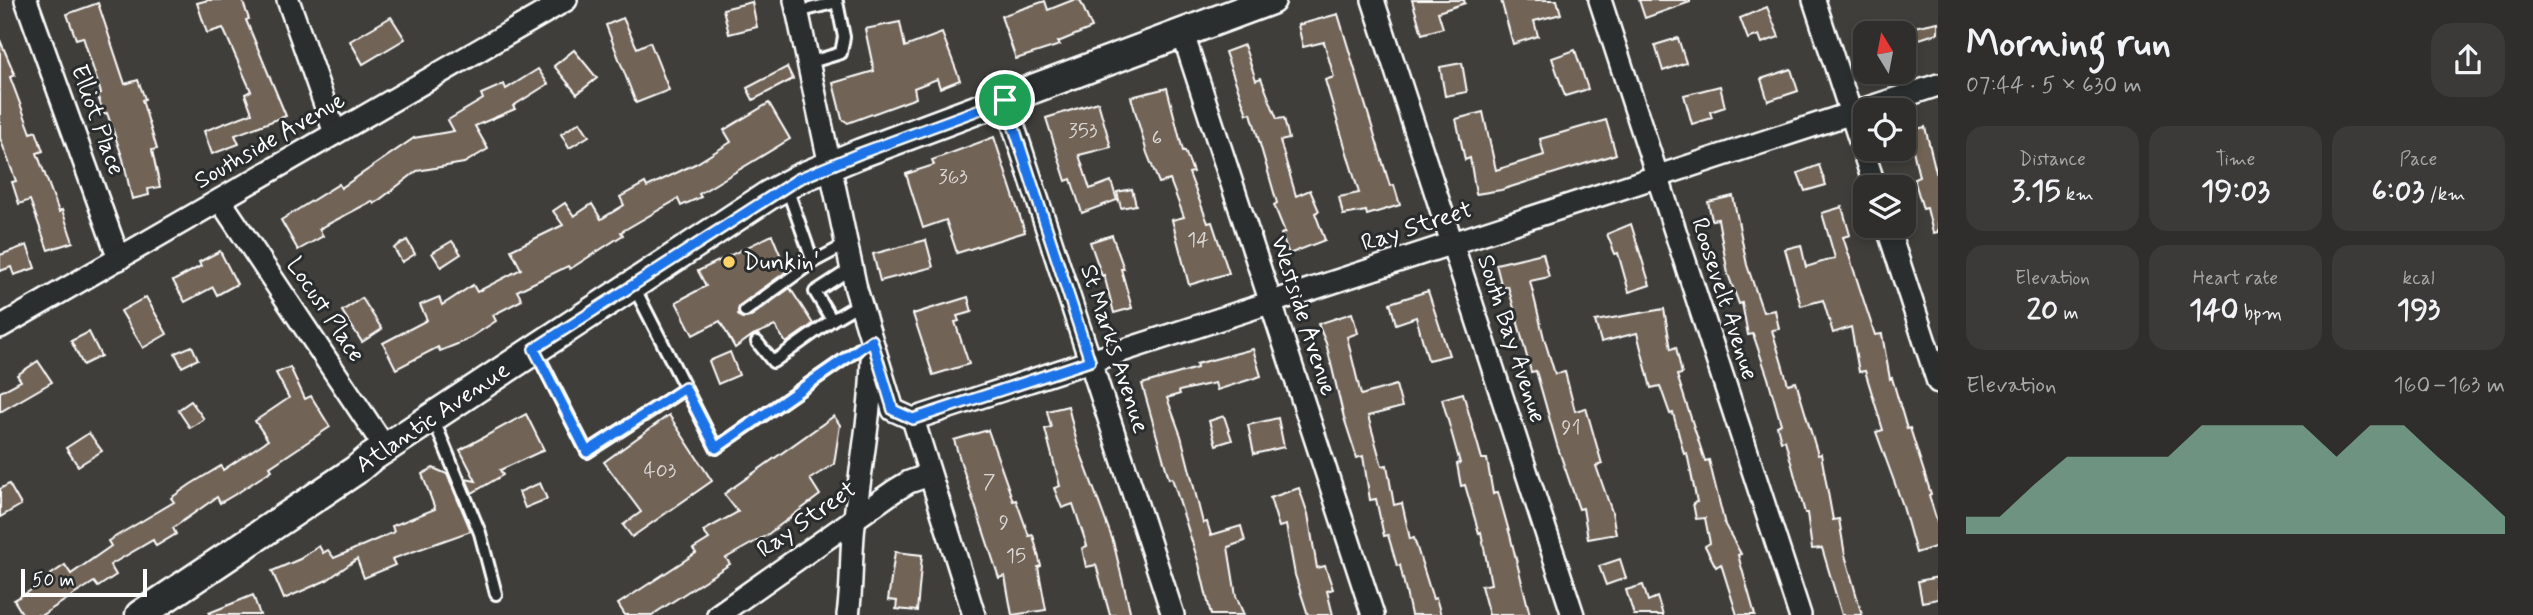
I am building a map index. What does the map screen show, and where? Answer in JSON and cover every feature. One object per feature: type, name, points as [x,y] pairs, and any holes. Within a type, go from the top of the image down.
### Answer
[{"type":"main road","name":"Atlantic Avenue","points":[[140,615],[534,349],[786,186],[830,164],[1271,0]]},
{"type":"street","name":"Elliot Place","points":[[26,0],[119,259]]},
{"type":"street","points":[[288,0],[335,133]]},
{"type":"street","name":"South Bay Avenue","points":[[1373,0],[1573,615]]},
{"type":"street","name":"Roosevelt Avenue","points":[[1600,0],[1800,615]]},
{"type":"street","points":[[1814,0],[1871,175]]},
{"type":"street","name":"Southside Avenue","points":[[0,327],[561,1]]},
{"type":"street","points":[[796,6],[861,303],[893,410],[913,419],[974,615]]},
{"type":"street","name":"Westside Avenue","points":[[1183,34],[1373,615]]},
{"type":"street","name":"Ray Street","points":[[913,419],[1938,85]]},
{"type":"street","name":"St Marks Avenue","points":[[1005,100],[1173,615]]},
{"type":"street","name":"Locust Place","points":[[220,200],[386,449]]},
{"type":"street","points":[[1891,238],[1938,382]]},
{"type":"street","points":[[848,615],[852,592],[854,519],[867,445],[872,340]]},
{"type":"street","points":[[867,445],[893,410]]},
{"type":"street","name":"Ray Street","points":[[718,615],[909,482],[929,475]]},
{"type":"lane","points":[[796,6],[840,1],[844,37],[841,52],[808,63]]},
{"type":"lane","points":[[786,186],[813,261]]},
{"type":"lane","points":[[745,311],[813,261],[847,244]]},
{"type":"lane","points":[[832,320],[815,292],[852,268]]},
{"type":"lane","points":[[633,285],[716,448],[872,340]]},
{"type":"lane","points":[[757,342],[772,362],[861,303]]},
{"type":"lane","points":[[534,349],[587,452],[685,388]]},
{"type":"lane","points":[[433,418],[480,533],[496,594]]},
{"type":"building","points":[[208,0],[242,0],[249,19],[246,20],[286,116],[235,135],[239,144],[212,154],[204,131],[252,113],[245,94],[251,91],[223,28],[207,33],[197,3]]},
{"type":"building","points":[[1080,0],[1092,28],[1058,42],[1060,45],[1016,59],[1001,16],[1045,1],[1048,10]]},
{"type":"building","points":[[1412,0],[1464,0],[1465,3],[1438,12],[1443,28],[1422,34]]},
{"type":"building","points":[[1501,0],[1557,0],[1561,14],[1534,21],[1538,36],[1513,44]]},
{"type":"building","points":[[1639,0],[1690,0],[1690,2],[1645,18]]},
{"type":"building","points":[[752,2],[757,27],[729,34],[723,9]]},
{"type":"building","points":[[98,3],[125,84],[138,80],[157,149],[152,150],[160,187],[148,189],[149,195],[132,199],[123,159],[107,113],[104,114],[97,94],[101,93],[83,37],[76,39],[67,14]]},
{"type":"building","points":[[1767,7],[1779,37],[1762,43],[1759,35],[1748,39],[1740,18]]},
{"type":"building","points":[[1338,14],[1390,186],[1394,185],[1400,205],[1367,215],[1366,211],[1343,215],[1339,197],[1359,193],[1325,80],[1334,77],[1324,42],[1303,47],[1298,25]]},
{"type":"building","points":[[391,17],[405,39],[363,64],[350,41]]},
{"type":"building","points":[[623,18],[637,48],[650,42],[669,90],[636,103],[606,25]]},
{"type":"building","points":[[900,22],[905,47],[942,33],[960,80],[940,88],[937,79],[914,88],[916,98],[848,123],[842,119],[833,83],[874,71],[865,29]]},
{"type":"building","points":[[1938,22],[1938,33],[1916,40],[1916,27]]},
{"type":"building","points":[[1678,38],[1686,63],[1663,71],[1655,45]]},
{"type":"building","points":[[0,40],[15,75],[10,77],[31,133],[36,131],[43,151],[37,153],[73,242],[48,250],[30,200],[19,204],[12,182],[16,181],[0,138]]},
{"type":"building","points":[[1244,45],[1256,80],[1261,78],[1277,119],[1284,118],[1289,139],[1280,141],[1296,196],[1310,190],[1319,211],[1315,213],[1325,240],[1289,254],[1281,234],[1285,232],[1274,205],[1277,203],[1251,113],[1247,114],[1225,52]]},
{"type":"building","points":[[574,50],[597,78],[577,94],[554,66]]},
{"type":"building","points":[[1575,50],[1588,89],[1565,96],[1552,58]]},
{"type":"building","points":[[1462,63],[1467,92],[1445,96],[1440,67]]},
{"type":"building","points":[[787,67],[793,79],[753,100],[747,88]]},
{"type":"building","points":[[538,69],[548,84],[513,106],[515,109],[475,126],[488,149],[464,163],[417,171],[374,204],[372,201],[319,229],[323,236],[298,250],[281,220],[339,184],[341,188],[414,138],[454,131],[448,120],[483,99],[481,94],[504,84],[506,89]]},
{"type":"building","points":[[1791,69],[1798,91],[1768,101],[1761,79]]},
{"type":"building","points":[[1720,86],[1725,107],[1710,112],[1712,118],[1692,124],[1684,95]]},
{"type":"building","points":[[1167,88],[1183,151],[1193,172],[1189,173],[1208,223],[1212,222],[1229,273],[1189,285],[1172,220],[1184,217],[1170,180],[1159,183],[1147,153],[1131,97]]},
{"type":"building","points":[[1098,102],[1111,147],[1079,155],[1090,189],[1111,181],[1117,200],[1082,213],[1071,179],[1066,181],[1046,118]]},
{"type":"building","points":[[769,103],[790,139],[699,194],[701,197],[681,206],[678,199],[621,232],[623,235],[570,269],[568,266],[517,291],[522,300],[493,315],[496,321],[465,341],[440,351],[438,347],[396,369],[383,343],[427,320],[420,305],[439,297],[442,305],[473,285],[477,292],[521,269],[511,250],[563,225],[553,211],[565,203],[574,216],[592,204],[601,219],[624,205],[620,197],[645,183],[647,187],[697,163],[731,142],[724,130]]},
{"type":"building","points":[[1483,112],[1496,170],[1544,155],[1540,139],[1606,120],[1616,154],[1501,190],[1476,194],[1470,158],[1465,160],[1456,119]]},
{"type":"building","points":[[580,122],[589,136],[569,148],[561,134]]},
{"type":"building","points":[[1925,127],[1938,180],[1938,232],[1933,233],[1927,208],[1923,209],[1916,186],[1916,178],[1919,177],[1915,161],[1916,129]]},
{"type":"building","points":[[994,137],[1025,232],[957,253],[946,220],[923,228],[906,174],[934,165],[932,160]]},
{"type":"building","points":[[1819,165],[1826,185],[1805,191],[1798,173]]},
{"type":"building","points":[[1132,189],[1136,205],[1121,208],[1117,192]]},
{"type":"building","points":[[1733,196],[1747,265],[1763,312],[1775,310],[1779,329],[1772,330],[1788,384],[1796,382],[1818,455],[1821,454],[1833,520],[1839,519],[1845,555],[1862,615],[1842,615],[1822,548],[1812,549],[1807,513],[1785,440],[1781,441],[1777,426],[1781,424],[1768,378],[1753,334],[1748,335],[1742,303],[1739,304],[1728,274],[1718,219],[1712,220],[1708,202]]},
{"type":"building","points":[[1842,207],[1850,235],[1843,237],[1875,335],[1882,334],[1890,379],[1892,378],[1907,429],[1910,428],[1938,525],[1938,546],[1916,553],[1902,503],[1876,432],[1883,430],[1865,371],[1859,372],[1851,327],[1833,333],[1823,300],[1801,306],[1785,249],[1801,245],[1806,267],[1835,258],[1822,213]]},
{"type":"building","points":[[1631,224],[1650,285],[1629,292],[1618,253],[1615,254],[1607,234]]},
{"type":"building","points":[[772,235],[787,271],[740,305],[738,315],[742,318],[750,317],[790,288],[813,324],[786,343],[775,326],[753,335],[735,348],[720,321],[693,335],[676,302],[706,286],[698,271]]},
{"type":"building","points":[[1112,235],[1124,269],[1121,269],[1132,308],[1114,313],[1104,275],[1102,276],[1090,242]]},
{"type":"building","points":[[407,240],[415,254],[402,262],[394,248]]},
{"type":"building","points":[[926,240],[933,267],[880,281],[873,254]]},
{"type":"building","points":[[452,241],[461,254],[441,267],[432,253]]},
{"type":"building","points":[[27,245],[35,268],[14,275],[11,267],[0,271],[0,255]]},
{"type":"building","points":[[220,251],[237,284],[217,295],[213,287],[185,302],[173,281],[201,266],[199,262]]},
{"type":"building","points":[[1543,253],[1549,277],[1530,281],[1544,338],[1555,374],[1565,372],[1575,411],[1586,408],[1602,464],[1596,466],[1612,512],[1616,534],[1588,539],[1583,508],[1579,509],[1557,445],[1536,371],[1531,372],[1508,286],[1502,288],[1496,264]]},
{"type":"building","points":[[1428,291],[1449,355],[1428,360],[1416,317],[1396,324],[1390,303]]},
{"type":"building","points":[[146,297],[167,334],[143,348],[121,311]]},
{"type":"building","points":[[968,297],[972,312],[957,316],[959,321],[955,322],[969,364],[933,375],[913,314]]},
{"type":"building","points":[[362,298],[382,329],[362,342],[342,311]]},
{"type":"building","points":[[1664,309],[1671,349],[1676,347],[1682,374],[1677,375],[1705,461],[1709,460],[1725,525],[1741,554],[1738,555],[1755,615],[1737,615],[1721,564],[1716,567],[1705,546],[1710,543],[1705,518],[1696,519],[1693,503],[1697,502],[1687,453],[1684,454],[1673,413],[1670,414],[1660,386],[1651,388],[1637,333],[1601,342],[1595,321]]},
{"type":"building","points":[[1352,313],[1358,333],[1347,337],[1361,395],[1396,385],[1402,407],[1368,416],[1382,466],[1387,465],[1394,505],[1402,503],[1410,539],[1414,538],[1433,599],[1436,598],[1441,615],[1411,615],[1400,565],[1397,566],[1388,535],[1384,536],[1376,499],[1370,500],[1363,456],[1357,458],[1344,418],[1326,343],[1318,324]]},
{"type":"building","points":[[89,332],[101,356],[83,365],[71,341]]},
{"type":"building","points":[[192,346],[198,359],[182,367],[175,353]]},
{"type":"building","points":[[1253,349],[1261,376],[1217,390],[1215,383],[1179,391],[1180,394],[1167,398],[1181,436],[1203,523],[1207,522],[1211,535],[1241,526],[1245,541],[1228,547],[1236,596],[1244,615],[1211,615],[1199,564],[1172,478],[1169,479],[1142,384],[1197,368],[1196,364]]},
{"type":"building","points":[[730,352],[739,375],[718,384],[709,361]]},
{"type":"building","points":[[38,361],[52,382],[0,412],[0,392],[21,381],[17,375]]},
{"type":"building","points":[[290,367],[305,399],[311,396],[330,427],[270,467],[272,470],[239,492],[220,503],[217,497],[173,528],[176,534],[156,546],[153,540],[110,565],[116,575],[98,587],[94,582],[42,615],[23,615],[14,600],[52,578],[50,575],[65,565],[71,574],[111,546],[108,541],[174,502],[171,498],[191,484],[221,466],[223,470],[268,440],[255,421],[289,398],[276,373]]},
{"type":"building","points":[[1463,393],[1482,459],[1487,459],[1493,494],[1498,492],[1530,615],[1489,615],[1481,586],[1491,584],[1481,532],[1479,533],[1465,485],[1461,486],[1457,464],[1460,463],[1442,399]]},
{"type":"building","points":[[191,401],[204,419],[190,428],[178,410]]},
{"type":"building","points":[[1068,406],[1077,443],[1113,541],[1131,615],[1110,615],[1096,565],[1086,567],[1082,548],[1087,546],[1073,504],[1062,508],[1054,488],[1060,486],[1045,429],[1051,427],[1047,411]]},
{"type":"building","points":[[526,414],[544,450],[500,470],[503,475],[472,493],[466,479],[476,481],[460,450]]},
{"type":"building","points":[[669,415],[712,481],[632,537],[623,525],[641,512],[604,462]]},
{"type":"building","points":[[834,416],[840,425],[834,464],[810,479],[820,495],[767,535],[726,558],[730,564],[652,615],[625,615],[618,604],[696,553],[693,549],[709,539],[703,531],[738,512],[724,494]]},
{"type":"building","points":[[1224,416],[1232,440],[1216,445],[1209,421]]},
{"type":"building","points":[[1278,418],[1284,447],[1254,454],[1248,425]]},
{"type":"building","points":[[988,430],[1013,501],[1016,500],[1029,536],[1033,535],[1041,566],[1038,567],[1046,610],[1012,615],[1005,576],[999,578],[961,463],[954,440]]},
{"type":"building","points":[[89,433],[102,451],[78,466],[66,448]]},
{"type":"building","points":[[433,468],[447,474],[471,531],[392,559],[395,565],[364,578],[357,559],[327,580],[284,599],[272,571],[300,559],[319,546],[323,553],[328,550],[334,558],[394,532],[392,526],[435,509],[422,474]]},
{"type":"building","points":[[540,483],[547,499],[525,508],[519,492]]},
{"type":"building","points":[[9,484],[21,505],[0,517],[0,489]]},
{"type":"building","points":[[1299,488],[1308,514],[1317,568],[1325,566],[1333,589],[1327,591],[1333,615],[1308,615],[1295,575],[1286,525],[1279,527],[1270,498]]},
{"type":"building","points":[[895,552],[922,555],[917,611],[896,609],[897,601],[888,600]]},
{"type":"building","points":[[1620,559],[1626,578],[1606,585],[1599,566]]},
{"type":"building","points":[[1938,577],[1938,599],[1922,602],[1918,581]]},
{"type":"building","points":[[1643,585],[1648,601],[1657,597],[1663,615],[1634,615],[1626,590]]},
{"type":"building","points":[[253,595],[260,615],[209,615],[209,613]]},
{"type":"place","name":"Dunkin'","points":[[729,262]]},
{"type":"route","points":[[1005,100],[1090,361],[913,419],[893,410],[872,340],[716,448],[685,388],[587,452],[534,349],[769,195],[798,179],[830,164],[1005,100]]}]
